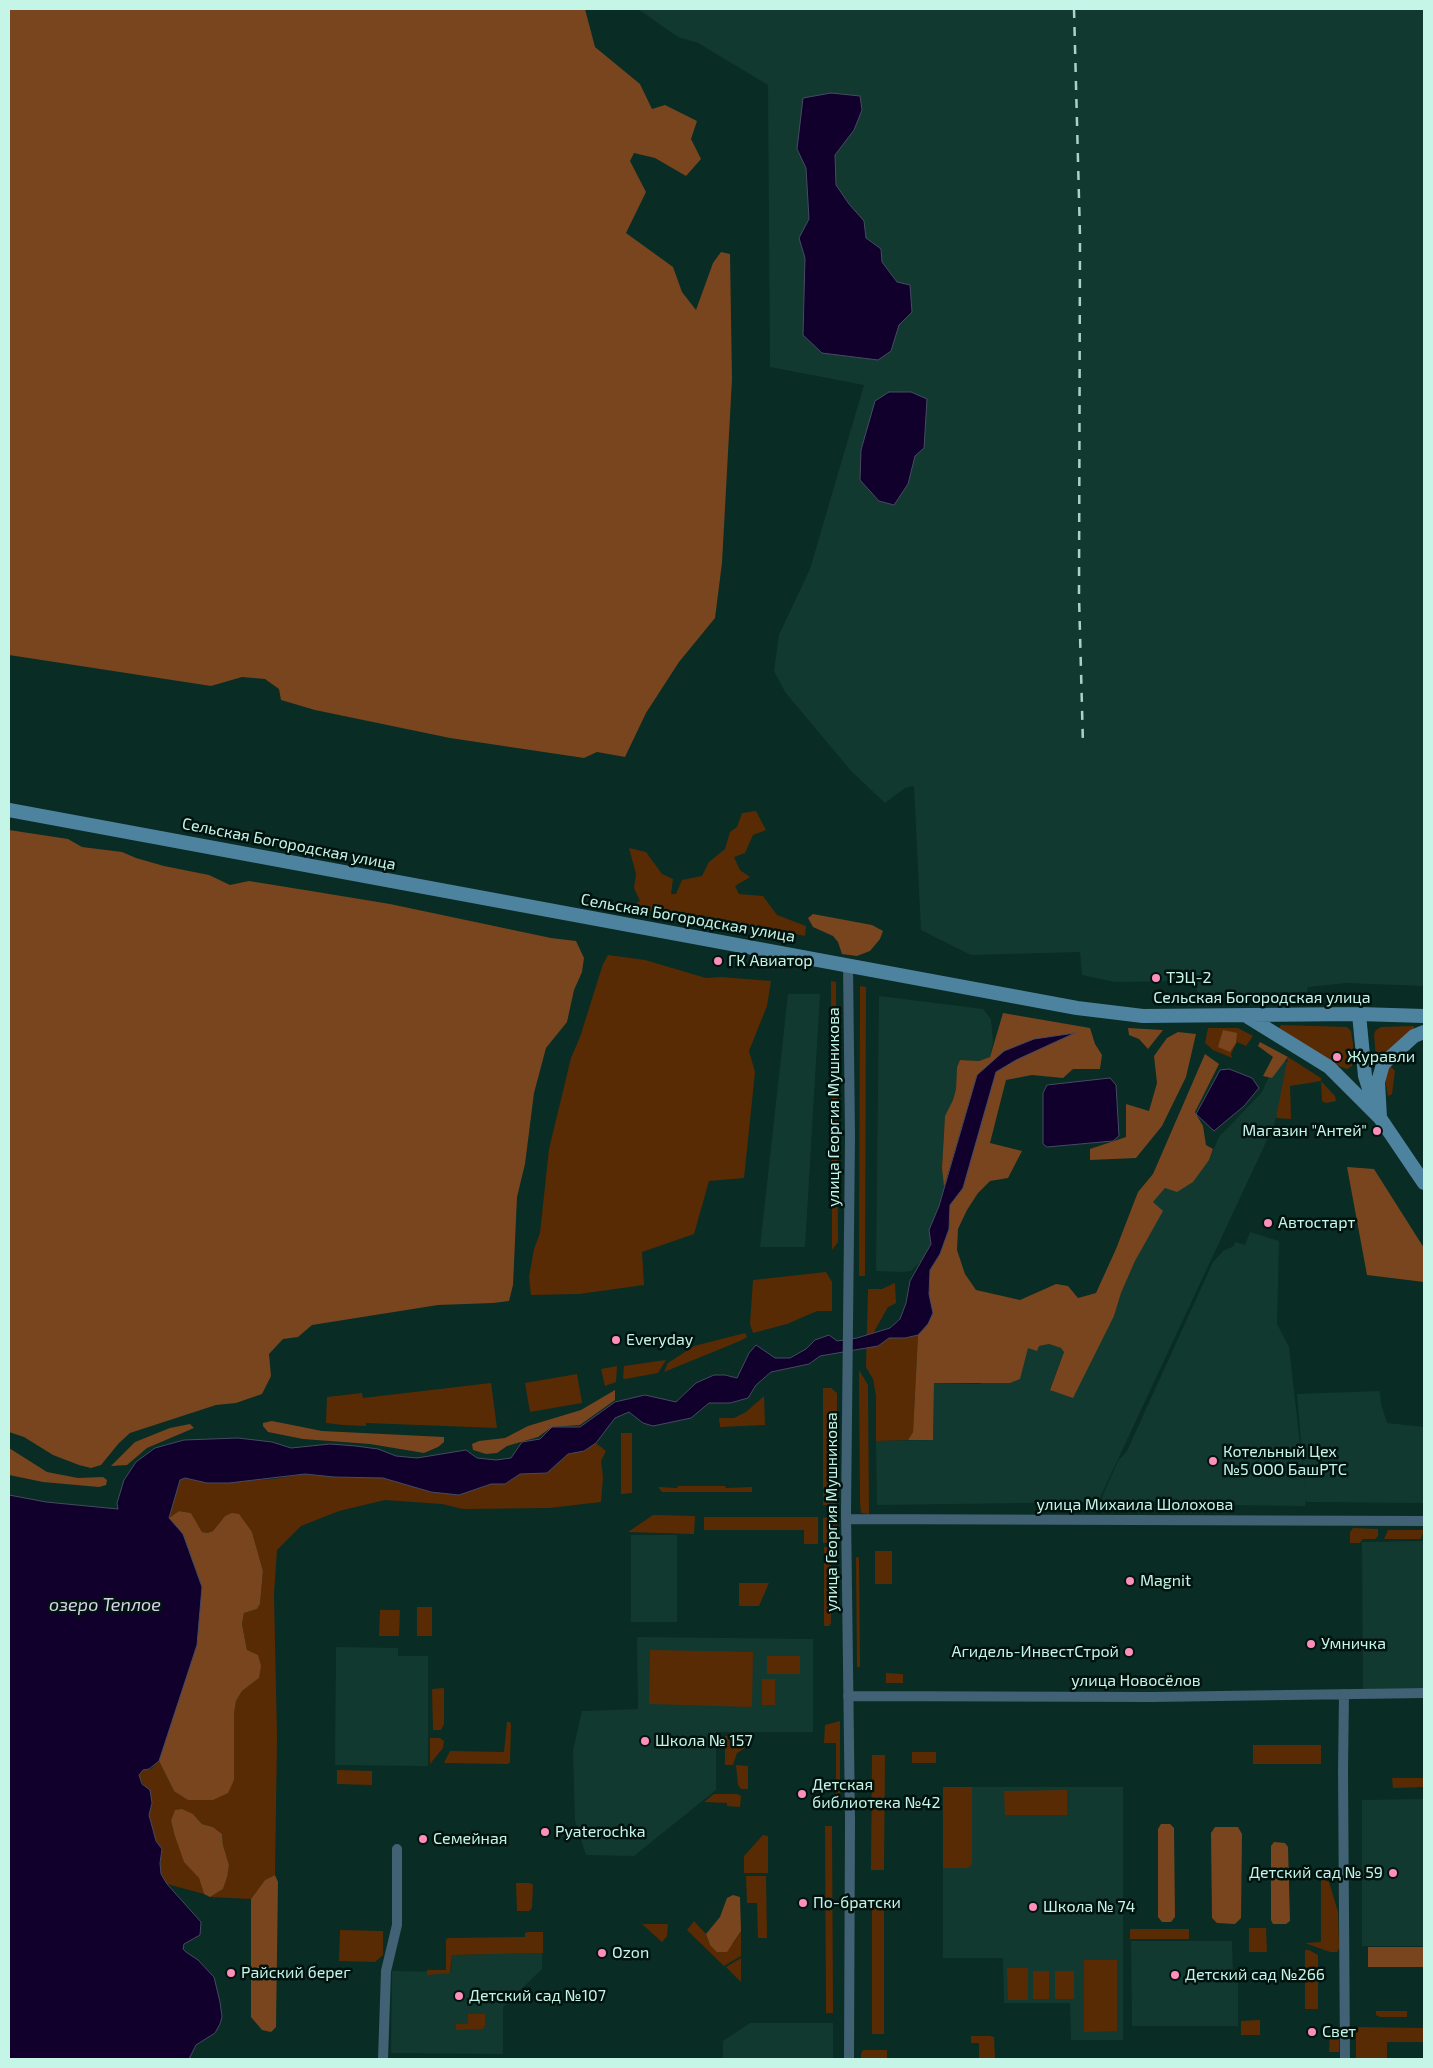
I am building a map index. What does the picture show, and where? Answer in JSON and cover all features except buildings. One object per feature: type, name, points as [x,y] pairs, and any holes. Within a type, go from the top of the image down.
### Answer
[{"type":"main road","name":"Сельская Богородская улица","points":[[9,810],[1077,1008],[1124,1015],[1247,1016],[1360,1014],[1424,1016]]},
{"type":"main road","points":[[1360,1014],[1365,1076],[1370,1095],[1380,1118],[1424,1183]]},
{"type":"main road","points":[[1247,1016],[1329,1067],[1380,1118]]},
{"type":"main road","points":[[1380,1118],[1378,1082],[1382,1064],[1408,1040],[1424,1032]]},
{"type":"street","name":"улица Георгия Мушникова","points":[[848,965],[850,1137],[846,1519],[849,2059]]},
{"type":"street","name":"улица Михаила Шолохова","points":[[846,1519],[1424,1521]]},
{"type":"street","name":"улица Новосёлов","points":[[848,1696],[1152,1697],[1424,1693]]},
{"type":"street","points":[[1344,1694],[1345,2059]]},
{"type":"street","points":[[383,2059],[386,1971],[397,1925],[397,1849]]},
{"type":"shaded area","points":[[9,9],[585,9],[595,47],[640,84],[652,109],[665,105],[697,121],[691,139],[701,159],[686,176],[655,158],[634,153],[630,161],[646,192],[626,233],[673,267],[682,292],[696,310],[713,263],[721,252],[730,254],[732,379],[722,563],[715,618],[679,662],[646,713],[625,757],[597,752],[584,758],[450,738],[315,710],[281,700],[279,689],[265,679],[242,677],[211,686],[9,655]]},
{"type":"shaded area","points":[[638,9],[1424,9],[1424,986],[1346,983],[1308,987],[1307,992],[1197,995],[1197,981],[1115,982],[1082,975],[1080,952],[971,955],[921,930],[914,786],[905,788],[885,803],[852,772],[785,692],[774,671],[779,635],[810,569],[864,385],[770,367],[768,85],[698,43],[678,37]]},
{"type":"shaded area","points":[[756,811],[766,830],[753,835],[745,853],[734,857],[740,870],[750,877],[735,886],[739,894],[763,896],[777,915],[806,926],[805,936],[773,929],[765,932],[740,927],[726,921],[701,915],[670,915],[629,907],[640,901],[634,888],[636,874],[629,848],[646,852],[662,874],[673,879],[671,894],[676,894],[682,880],[702,876],[709,862],[725,849],[730,832],[737,827],[742,813]]},
{"type":"shaded area","points":[[9,830],[68,839],[82,847],[122,852],[164,866],[209,875],[230,885],[249,881],[311,891],[390,904],[551,938],[576,941],[584,958],[582,972],[574,990],[567,1022],[546,1048],[534,1093],[525,1164],[517,1197],[513,1285],[509,1301],[438,1305],[312,1325],[298,1337],[283,1339],[269,1354],[271,1376],[262,1394],[236,1403],[216,1405],[130,1433],[101,1465],[91,1468],[53,1455],[24,1437],[9,1432]]},
{"type":"shaded area","points":[[813,914],[872,925],[883,931],[880,939],[870,951],[857,956],[842,954],[838,942],[833,936],[813,927],[808,918]]},
{"type":"shaded area","points":[[608,955],[645,960],[706,978],[721,977],[771,981],[767,1006],[749,1051],[755,1072],[744,1178],[709,1181],[694,1234],[642,1252],[644,1285],[579,1294],[531,1295],[529,1277],[534,1249],[540,1233],[549,1149],[571,1058],[580,1037],[603,964]]},
{"type":"shaded area","points":[[831,981],[836,982],[838,1242],[832,1250]]},
{"type":"shaded area","points":[[860,986],[866,987],[865,1276],[859,1276]]},
{"type":"shaded area","points":[[788,994],[820,994],[805,1247],[760,1247]]},
{"type":"shaded area","points":[[879,996],[983,1009],[991,1019],[993,1042],[990,1057],[979,1061],[960,1060],[957,1067],[956,1089],[945,1116],[942,1168],[944,1187],[935,1218],[929,1230],[931,1244],[920,1262],[911,1271],[903,1272],[876,1271]]},
{"type":"shaded area","points":[[1003,1013],[1090,1028],[1095,1044],[1102,1055],[1100,1069],[1073,1069],[1063,1078],[1032,1075],[1006,1080],[990,1143],[1022,1151],[1008,1178],[990,1181],[978,1193],[958,1229],[957,1250],[965,1274],[976,1290],[1020,1300],[1056,1284],[1068,1286],[1078,1298],[1096,1293],[1116,1249],[1138,1192],[1153,1174],[1205,1054],[1219,1064],[1195,1112],[1203,1126],[1206,1145],[1213,1149],[1209,1160],[1193,1182],[1177,1192],[1165,1188],[1153,1202],[1163,1211],[1135,1261],[1121,1293],[1114,1316],[1073,1398],[1050,1390],[1064,1352],[1061,1348],[1049,1344],[1039,1346],[1037,1351],[1028,1348],[1020,1379],[1010,1383],[934,1383],[933,1440],[908,1440],[913,1432],[918,1335],[928,1324],[930,1270],[940,1254],[949,1229],[950,1205],[963,1188],[996,1071],[1073,1033],[977,1075],[944,1187],[942,1168],[945,1116],[956,1089],[957,1067],[960,1060],[979,1061],[990,1057]]},
{"type":"shaded area","points":[[1281,1025],[1347,1027],[1351,1031],[1353,1044],[1354,1061],[1352,1066],[1347,1069],[1336,1065],[1279,1028]]},
{"type":"shaded area","points":[[1414,1026],[1414,1031],[1376,1059],[1374,1034],[1376,1030],[1381,1027]]},
{"type":"shaded area","points":[[1128,1028],[1163,1030],[1148,1049],[1139,1039],[1129,1035]]},
{"type":"shaded area","points":[[1208,1028],[1238,1028],[1253,1036],[1246,1046],[1237,1042],[1231,1054],[1232,1058],[1213,1050],[1205,1043]]},
{"type":"shaded area","points":[[1223,1030],[1237,1033],[1236,1043],[1230,1052],[1218,1047]]},
{"type":"shaded area","points":[[1178,1032],[1196,1034],[1186,1077],[1162,1126],[1136,1158],[1090,1160],[1090,1149],[1126,1137],[1126,1104],[1149,1111],[1157,1083],[1154,1056],[1167,1038]]},
{"type":"shaded area","points":[[1260,1042],[1288,1057],[1272,1078],[1263,1076],[1273,1057],[1258,1046]]},
{"type":"shaded area","points":[[1288,1057],[1321,1078],[1321,1081],[1290,1086],[1291,1119],[1276,1118]]},
{"type":"shaded area","points":[[1277,1058],[1290,1063],[1274,1125],[1098,1502],[877,1505],[876,1441],[933,1440],[934,1383],[980,1384],[1028,1348],[1049,1344],[1064,1351],[1050,1389],[1089,1364],[1114,1316],[1121,1293],[1135,1261],[1162,1211],[1153,1202],[1165,1188],[1209,1160],[1219,1137],[1262,1092]]},
{"type":"shaded area","points":[[1389,1064],[1395,1071],[1392,1094],[1388,1096],[1385,1079]]},
{"type":"shaded area","points":[[1321,1081],[1335,1096],[1336,1101],[1326,1103],[1322,1101]]},
{"type":"shaded area","points":[[1347,1167],[1374,1169],[1424,1248],[1424,1282],[1367,1275]]},
{"type":"shaded area","points":[[1250,1232],[1279,1241],[1277,1324],[1289,1347],[1305,1488],[1297,1394],[1380,1391],[1381,1404],[1387,1423],[1424,1427],[1424,1503],[1307,1502],[1307,1498],[1305,1506],[1224,1505],[1222,1502],[1102,1500],[1118,1461],[1127,1451],[1213,1262],[1223,1251],[1234,1246],[1235,1242],[1245,1245]]},
{"type":"shaded area","points":[[826,1272],[832,1282],[832,1311],[817,1311],[787,1324],[753,1333],[750,1324],[753,1280]]},
{"type":"shaded area","points":[[895,1283],[896,1303],[888,1307],[874,1332],[889,1338],[905,1338],[918,1335],[913,1432],[908,1440],[876,1441],[876,1396],[873,1379],[866,1367],[868,1289],[882,1289]]},
{"type":"shaded area","points":[[745,1333],[747,1337],[740,1341],[664,1372],[668,1363],[694,1346]]},
{"type":"shaded area","points":[[666,1360],[658,1373],[623,1378],[624,1366]]},
{"type":"shaded area","points":[[617,1366],[616,1382],[605,1386],[601,1369]]},
{"type":"shaded area","points":[[859,1370],[868,1385],[869,1514],[861,1513],[860,1502]]},
{"type":"shaded area","points":[[577,1374],[582,1403],[530,1412],[525,1383]]},
{"type":"shaded area","points":[[491,1383],[497,1428],[366,1423],[366,1426],[326,1423],[327,1397],[362,1393],[363,1398]]},
{"type":"shaded area","points":[[823,1388],[831,1388],[837,1393],[837,1502],[835,1505],[823,1505]]},
{"type":"shaded area","points":[[615,1390],[615,1400],[580,1425],[552,1427],[538,1437],[507,1446],[497,1453],[486,1454],[473,1450],[472,1444],[479,1441],[505,1438],[528,1426],[581,1410]]},
{"type":"shaded area","points":[[764,1396],[765,1425],[720,1427],[719,1418],[734,1418],[746,1412]]},
{"type":"shaded area","points":[[272,1421],[322,1431],[444,1437],[444,1442],[424,1453],[370,1444],[303,1439],[268,1432],[263,1423]]},
{"type":"shaded area","points":[[190,1424],[194,1428],[147,1448],[127,1465],[111,1466],[135,1442],[170,1428]]},
{"type":"shaded area","points":[[621,1433],[632,1433],[632,1493],[621,1494]]},
{"type":"shaded area","points":[[596,1443],[606,1451],[601,1461],[603,1477],[601,1502],[549,1508],[463,1509],[442,1504],[385,1500],[339,1511],[301,1526],[277,1550],[274,1594],[277,1737],[275,1875],[265,1880],[251,1899],[210,1897],[223,1889],[229,1865],[222,1834],[213,1827],[202,1824],[193,1814],[171,1821],[184,1861],[199,1877],[204,1894],[167,1884],[161,1874],[162,1849],[156,1841],[149,1815],[152,1803],[139,1775],[143,1770],[151,1769],[159,1761],[174,1791],[234,1780],[234,1714],[236,1701],[242,1691],[259,1678],[247,1650],[242,1624],[244,1613],[257,1609],[260,1604],[263,1571],[252,1532],[225,1516],[213,1531],[207,1533],[202,1532],[191,1513],[179,1511],[169,1518],[180,1480],[185,1478],[207,1483],[274,1479],[305,1474],[334,1477],[383,1478],[431,1492],[459,1495],[491,1484],[505,1484],[520,1474],[547,1473],[568,1454],[584,1451]]},
{"type":"shaded area","points":[[9,1448],[47,1472],[78,1478],[103,1477],[107,1480],[106,1485],[99,1487],[43,1482],[9,1475]]},
{"type":"shaded area","points":[[678,1486],[752,1487],[752,1492],[662,1492],[658,1487],[677,1488]]},
{"type":"shaded area","points":[[179,1511],[191,1513],[202,1532],[207,1533],[213,1531],[225,1516],[232,1513],[239,1514],[252,1532],[263,1571],[260,1604],[257,1609],[244,1613],[242,1624],[247,1650],[258,1655],[261,1666],[259,1678],[242,1691],[236,1701],[234,1714],[234,1780],[228,1793],[213,1800],[188,1800],[174,1791],[159,1761],[182,1687],[202,1587],[183,1534],[169,1518]]},
{"type":"shaded area","points":[[653,1515],[695,1516],[694,1534],[628,1532]]},
{"type":"shaded area","points":[[704,1517],[818,1517],[818,1544],[804,1544],[804,1530],[704,1530]]},
{"type":"shaded area","points":[[828,1517],[837,1520],[837,1543],[823,1543],[823,1518]]},
{"type":"shaded area","points":[[1353,1528],[1378,1529],[1378,1536],[1375,1539],[1363,1539],[1360,1543],[1350,1543],[1350,1532]]},
{"type":"shaded area","points":[[1388,1530],[1424,1530],[1421,1539],[1384,1539]]},
{"type":"shaded area","points":[[631,1535],[677,1535],[677,1622],[631,1622]]},
{"type":"shaded area","points":[[1424,1541],[1424,1688],[1363,1689],[1362,1542]]},
{"type":"shaded area","points":[[824,1547],[836,1547],[836,1551],[831,1555],[831,1623],[829,1626],[824,1626]]},
{"type":"shaded area","points":[[875,1551],[892,1551],[892,1584],[875,1584]]},
{"type":"shaded area","points":[[856,1557],[859,1558],[860,1667],[857,1667]]},
{"type":"shaded area","points":[[739,1583],[769,1583],[759,1606],[739,1606]]},
{"type":"shaded area","points":[[417,1607],[432,1607],[432,1636],[417,1636]]},
{"type":"shaded area","points":[[380,1610],[400,1610],[399,1636],[379,1636]]},
{"type":"shaded area","name":"Школа № 157","points":[[637,1637],[813,1639],[813,1732],[716,1732],[716,1790],[634,1856],[586,1855],[575,1821],[573,1750],[582,1711],[638,1709]]},
{"type":"shaded area","points":[[336,1647],[398,1648],[398,1656],[428,1656],[428,1766],[335,1765]]},
{"type":"shaded area","points":[[650,1650],[753,1652],[752,1707],[649,1704]]},
{"type":"shaded area","points":[[767,1656],[800,1656],[800,1674],[767,1674]]},
{"type":"shaded area","points":[[886,1673],[903,1674],[903,1683],[886,1683]]},
{"type":"shaded area","points":[[762,1679],[775,1679],[775,1705],[762,1705]]},
{"type":"shaded area","points":[[444,1688],[444,1724],[441,1730],[433,1730],[432,1689]]},
{"type":"shaded area","points":[[840,1721],[840,1807],[836,1807],[836,1743],[824,1743],[825,1725]]},
{"type":"shaded area","points":[[507,1722],[510,1722],[511,1725],[510,1762],[508,1764],[444,1763],[450,1751],[504,1752]]},
{"type":"shaded area","points":[[725,1736],[748,1736],[748,1746],[737,1753],[733,1765],[725,1765]]},
{"type":"shaded area","points":[[430,1738],[440,1738],[444,1741],[443,1748],[430,1764]]},
{"type":"shaded area","points":[[1253,1745],[1321,1745],[1321,1764],[1253,1764]]},
{"type":"shaded area","points":[[912,1752],[936,1752],[936,1763],[912,1763]]},
{"type":"shaded area","points":[[872,1755],[885,1755],[884,1870],[871,1870]]},
{"type":"shaded area","points":[[736,1765],[748,1766],[748,1789],[741,1789],[738,1785]]},
{"type":"shaded area","points":[[337,1770],[372,1771],[372,1785],[337,1784]]},
{"type":"shaded area","points":[[1392,1778],[1424,1778],[1424,1787],[1393,1788]]},
{"type":"shaded area","name":"Школа № 74","points":[[943,1787],[1123,1787],[1123,2040],[1071,2040],[1070,2003],[1004,2003],[1003,1958],[943,1958]]},
{"type":"shaded area","points":[[943,1787],[972,1787],[972,1864],[967,1868],[943,1868]]},
{"type":"shaded area","points":[[1067,1790],[1067,1815],[1005,1815],[1004,1791]]},
{"type":"shaded area","points":[[714,1794],[737,1794],[741,1796],[740,1807],[727,1806],[727,1803],[704,1802]]},
{"type":"shaded area","name":"Детский сад № 59","points":[[1424,1799],[1424,1946],[1362,1946],[1362,1800]]},
{"type":"shaded area","points":[[182,1809],[193,1814],[202,1824],[213,1827],[222,1834],[229,1865],[227,1877],[223,1889],[210,1897],[204,1894],[199,1878],[184,1862],[175,1836],[171,1821],[175,1810]]},
{"type":"shaded area","points":[[1161,1824],[1170,1824],[1174,1828],[1175,1917],[1171,1922],[1162,1922],[1158,1917],[1158,1829]]},
{"type":"shaded area","points":[[825,1826],[832,1826],[833,2013],[826,2013]]},
{"type":"shaded area","points":[[1215,1827],[1238,1827],[1242,1834],[1241,1918],[1235,1924],[1217,1923],[1212,1918],[1211,1833]]},
{"type":"shaded area","points":[[763,1835],[768,1836],[768,1873],[744,1873],[744,1856]]},
{"type":"shaded area","points":[[1274,1842],[1285,1843],[1288,1847],[1290,1921],[1286,1924],[1273,1924],[1271,1920],[1271,1846]]},
{"type":"shaded area","points":[[275,1875],[278,1882],[276,2027],[271,2032],[262,2030],[251,2017],[251,1899],[265,1880]]},
{"type":"shaded area","points":[[746,1876],[766,1876],[767,1938],[758,1938],[757,1903],[747,1903]]},
{"type":"shaded area","points":[[1321,1877],[1329,1882],[1338,1912],[1339,1948],[1337,1952],[1330,1952],[1305,1943],[1321,1941]]},
{"type":"shaded area","points":[[516,1883],[530,1883],[533,1885],[532,1908],[529,1911],[517,1911]]},
{"type":"shaded area","points":[[733,1895],[740,1897],[741,1931],[727,1952],[717,1952],[710,1945],[706,1934],[720,1917],[727,1898]]},
{"type":"shaded area","points":[[872,1907],[884,1907],[884,2034],[872,2034]]},
{"type":"shaded area","points":[[694,1921],[706,1934],[710,1945],[733,1944],[741,1931],[741,1956],[724,1966],[687,1930]]},
{"type":"shaded area","points":[[642,1924],[668,1924],[667,1936],[662,1942]]},
{"type":"shaded area","points":[[1249,1928],[1266,1928],[1267,1952],[1249,1952]]},
{"type":"shaded area","points":[[1130,1929],[1189,1929],[1189,1939],[1130,1939]]},
{"type":"shaded area","points":[[340,1930],[383,1931],[383,1955],[375,1962],[339,1961]]},
{"type":"shaded area","points":[[543,1932],[543,1953],[452,1955],[450,1973],[427,1975],[427,1970],[446,1970],[446,1940],[448,1938],[525,1937],[525,1933]]},
{"type":"shaded area","points":[[1131,1941],[1232,1941],[1233,1975],[1238,1975],[1238,2026],[1132,2026]]},
{"type":"shaded area","points":[[1368,1947],[1424,1947],[1424,1967],[1368,1967]]},
{"type":"shaded area","points":[[1305,1950],[1318,1955],[1318,2009],[1305,2009]]},
{"type":"shaded area","points":[[542,1953],[542,1969],[503,2007],[503,2054],[391,2053],[392,1971],[451,1972],[452,1955]]},
{"type":"shaded area","points":[[741,1958],[741,1982],[726,1967]]},
{"type":"shaded area","points":[[1084,1960],[1117,1960],[1117,2031],[1084,2032]]},
{"type":"shaded area","points":[[1007,1968],[1028,1968],[1028,2000],[1008,2000]]},
{"type":"shaded area","points":[[1033,1971],[1049,1971],[1049,1999],[1033,1999]]},
{"type":"shaded area","points":[[1055,1971],[1074,1971],[1074,1999],[1055,1999]]},
{"type":"shaded area","points":[[1376,2011],[1407,2011],[1407,2017],[1380,2017],[1376,2015]]},
{"type":"shaded area","points":[[468,2014],[485,2014],[483,2029],[456,2030],[456,2024],[468,2024]]},
{"type":"shaded area","points":[[1260,2020],[1260,2035],[1241,2035],[1241,2021]]},
{"type":"shaded area","points":[[750,2023],[833,2023],[833,2059],[723,2059],[723,2041]]},
{"type":"shaded area","points":[[1359,2027],[1423,2028],[1424,2042],[1387,2042],[1387,2059],[1356,2059],[1356,2030]]},
{"type":"shaded area","points":[[1330,2029],[1339,2029],[1339,2052],[1329,2052]]},
{"type":"shaded area","points":[[971,2036],[994,2037],[995,2059],[979,2059],[979,2043],[971,2043]]},
{"type":"shaded area","points":[[863,2050],[887,2050],[887,2059],[861,2059]]},
{"type":"water","points":[[831,93],[860,96],[862,110],[854,130],[835,155],[836,185],[864,221],[866,238],[881,249],[882,262],[897,282],[910,285],[912,312],[899,325],[891,351],[878,360],[822,353],[803,335],[805,258],[799,238],[809,219],[806,168],[797,149],[803,98]]},
{"type":"water","points":[[889,392],[911,392],[927,399],[924,448],[915,456],[908,484],[894,505],[879,501],[860,480],[861,450],[875,401]]},
{"type":"water","name":"озеро Теплое","points":[[1075,1033],[1016,1060],[996,1072],[963,1188],[950,1205],[949,1229],[940,1254],[930,1270],[929,1294],[933,1313],[928,1324],[918,1335],[905,1338],[889,1338],[878,1346],[820,1356],[809,1364],[771,1372],[756,1385],[748,1398],[730,1403],[709,1403],[691,1418],[653,1426],[643,1423],[629,1412],[615,1418],[596,1443],[584,1451],[568,1454],[547,1473],[520,1474],[505,1484],[491,1484],[459,1495],[431,1492],[383,1478],[334,1477],[305,1474],[229,1483],[207,1483],[185,1478],[180,1480],[169,1518],[183,1534],[202,1587],[197,1645],[159,1761],[149,1769],[143,1770],[139,1775],[142,1784],[150,1790],[152,1803],[149,1815],[156,1841],[162,1849],[161,1874],[167,1884],[201,1922],[200,1935],[184,1944],[183,1949],[198,1960],[214,1977],[222,2017],[220,2024],[215,2033],[196,2045],[189,2059],[9,2059],[9,1495],[46,1502],[118,1509],[117,1503],[124,1480],[136,1462],[155,1448],[184,1440],[238,1438],[272,1442],[291,1448],[330,1444],[356,1446],[378,1449],[396,1456],[417,1458],[466,1450],[477,1458],[496,1460],[511,1458],[522,1442],[540,1439],[552,1427],[580,1427],[615,1402],[645,1395],[676,1402],[696,1383],[714,1375],[737,1378],[749,1353],[756,1345],[775,1358],[790,1358],[806,1349],[815,1340],[829,1335],[837,1341],[857,1338],[890,1328],[900,1319],[906,1303],[910,1281],[931,1244],[929,1230],[939,1206],[977,1075],[1004,1051],[1034,1039]]},
{"type":"water","points":[[1229,1069],[1252,1078],[1259,1088],[1244,1106],[1214,1131],[1196,1114],[1220,1070]]},
{"type":"water","points":[[1110,1078],[1116,1085],[1119,1136],[1113,1141],[1047,1147],[1043,1144],[1043,1093],[1047,1085]]},
{"type":"railway","points":[[1074,9],[1080,236],[1079,596],[1083,745]]},
{"type":"place","name":"ГК Авиатор","points":[[718,961]]},
{"type":"place","name":"ТЭЦ-2","points":[[1156,978]]},
{"type":"place","name":"Журавли","points":[[1337,1057]]},
{"type":"place","name":"Магазин \"Антей\"","points":[[1377,1131]]},
{"type":"place","name":"Автостарт","points":[[1268,1223]]},
{"type":"place","name":"Everyday","points":[[616,1340]]},
{"type":"place","name":"Котельный Цех №5 ООО БашРТС","points":[[1213,1461]]},
{"type":"place","name":"Magnit","points":[[1130,1581]]},
{"type":"place","name":"Умничка","points":[[1311,1644]]},
{"type":"place","name":"Агидель-ИнвестСтрой","points":[[1129,1652]]},
{"type":"place","name":"Школа № 157","points":[[645,1741]]},
{"type":"place","name":"Детская библиотека №42","points":[[802,1794]]},
{"type":"place","name":"Pyaterochka","points":[[545,1832]]},
{"type":"place","name":"Семейная","points":[[423,1839]]},
{"type":"place","name":"Детский сад № 59","points":[[1393,1873]]},
{"type":"place","name":"По-братски","points":[[803,1903]]},
{"type":"place","name":"Школа № 74","points":[[1033,1907]]},
{"type":"place","name":"Ozon","points":[[602,1953]]},
{"type":"place","name":"Райский берег","points":[[231,1973]]},
{"type":"place","name":"Детский сад №266","points":[[1175,1975]]},
{"type":"place","name":"Детский сад №107","points":[[459,1996]]},
{"type":"place","name":"Свет","points":[[1312,2032]]}]
